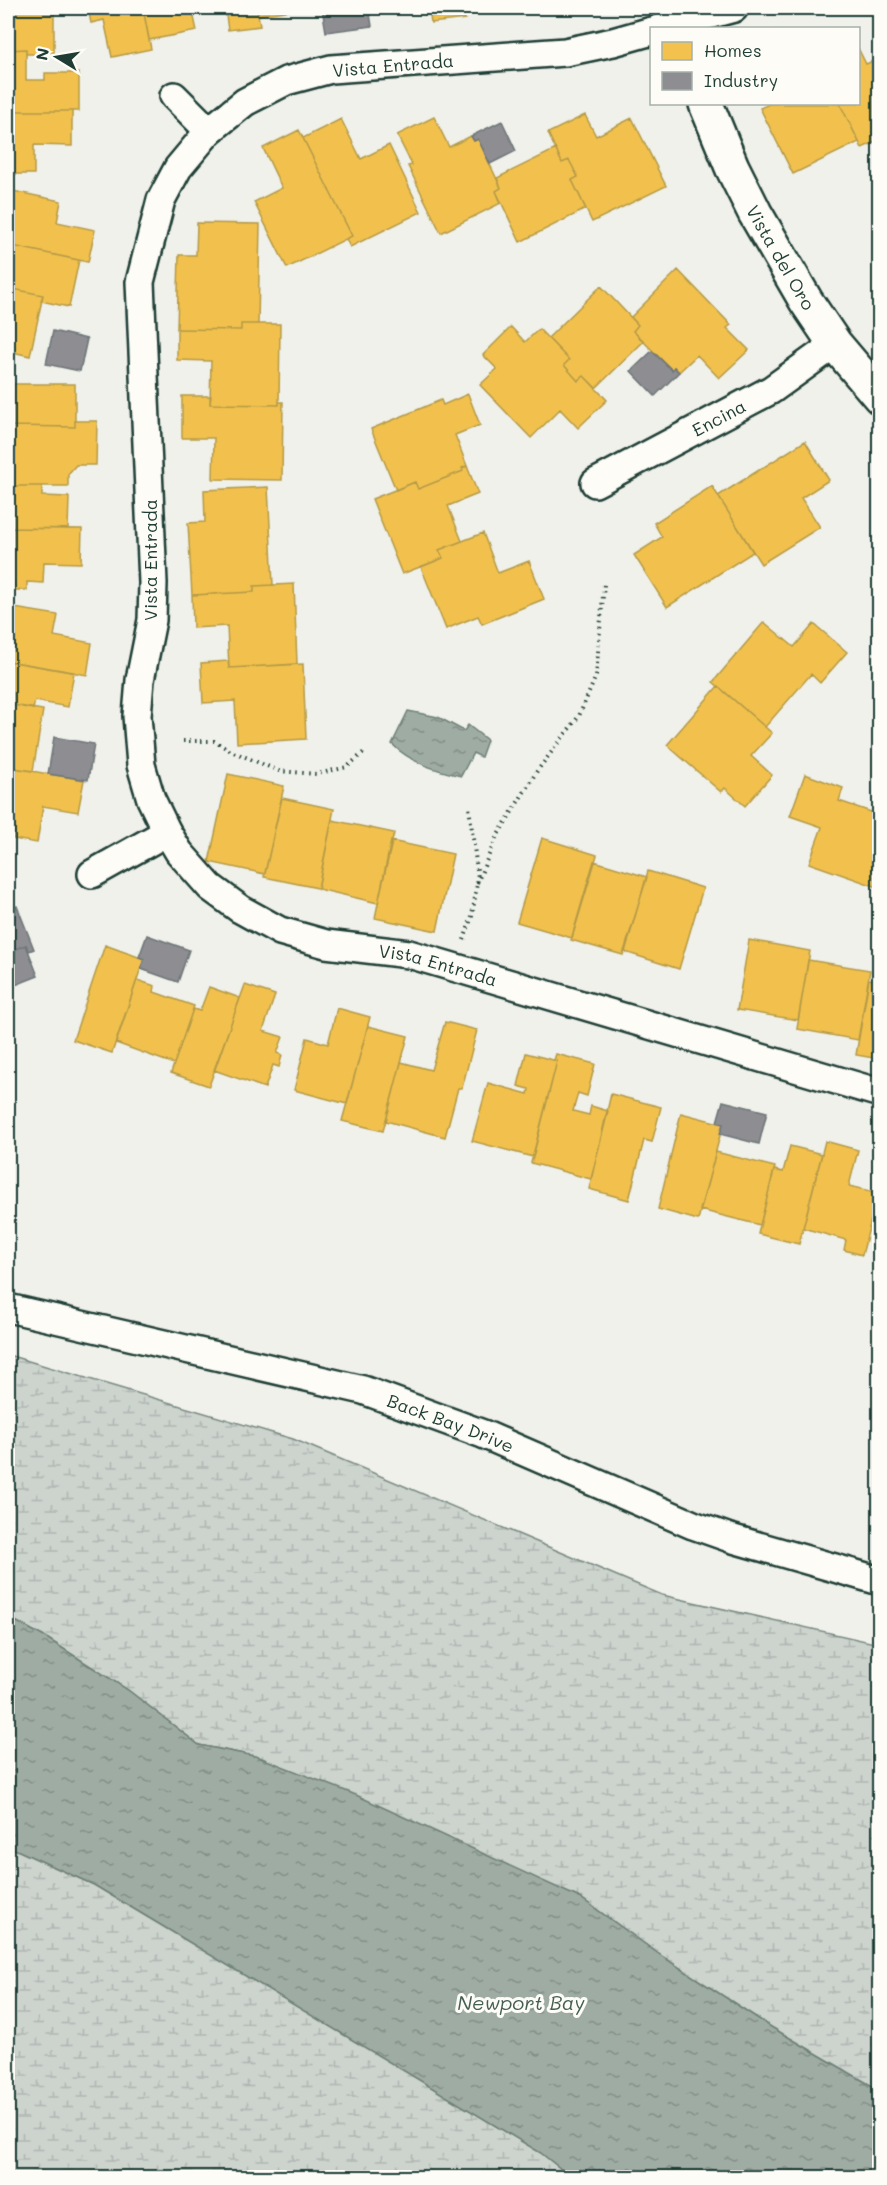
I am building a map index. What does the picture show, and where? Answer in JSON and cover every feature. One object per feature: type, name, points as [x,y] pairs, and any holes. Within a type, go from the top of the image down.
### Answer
[{"type":"street","name":"Vista Entrada","points":[[669,24],[734,8]]},
{"type":"street","name":"Vista Entrada","points":[[650,30],[613,42],[565,52],[331,69],[286,81],[245,102],[208,131],[178,168],[160,200],[140,282],[153,583],[152,621],[140,680],[137,716],[141,765],[151,799],[179,852],[210,888],[240,909],[280,931],[326,944],[409,954],[879,1093]]},
{"type":"street","points":[[174,96],[208,131]]},
{"type":"street","name":"Vista del Oro","points":[[706,105],[732,167],[755,213],[806,302],[835,344],[879,398]]},
{"type":"street","name":"Encina","points":[[595,483],[771,390],[835,344]]},
{"type":"street","points":[[92,874],[167,832]]},
{"type":"street","name":"Back Bay Drive","points":[[8,1308],[363,1390],[483,1434],[693,1525],[879,1581]]},
{"type":"path","points":[[461,950],[472,916],[477,883],[496,838],[537,771],[579,716],[596,676],[604,584]]},
{"type":"path","points":[[183,741],[214,741],[231,751],[279,771],[317,774],[346,767],[364,752]]},
{"type":"path","points":[[469,807],[477,883]]},
{"type":"green space","points":[[8,1355],[293,1439],[662,1595],[879,1644],[879,2090],[771,2027],[663,1957],[582,1899],[259,1757],[199,1745],[128,1690],[48,1639],[8,1617]]},
{"type":"green space","points":[[8,1846],[94,1885],[541,2153],[571,2177],[8,2178]]},
{"type":"water","points":[[408,711],[438,717],[464,731],[468,725],[487,740],[481,757],[473,753],[461,776],[415,761],[399,751],[392,744]]},
{"type":"water","name":"Newport Bay","points":[[8,1617],[48,1639],[128,1690],[199,1745],[259,1757],[356,1795],[582,1899],[663,1957],[771,2027],[879,2090],[879,2177],[571,2177],[541,2153],[94,1885],[8,1846]]},
{"type":"building: Homes","points":[[8,8],[54,8],[54,54],[26,54],[26,49],[8,50]]},
{"type":"building: Homes","points":[[88,8],[143,8],[151,49],[112,57],[104,20],[91,23]]},
{"type":"building: Homes","points":[[143,8],[192,8],[197,31],[149,40]]},
{"type":"building: Homes","points":[[225,8],[257,8],[260,26],[228,30]]},
{"type":"building: Homes","points":[[257,8],[292,8],[293,10],[258,15]]},
{"type":"building: Homes","points":[[429,8],[463,8],[465,19],[431,23]]},
{"type":"building: Homes","points":[[26,49],[26,80],[45,80],[45,73],[79,73],[79,111],[8,111],[8,50]]},
{"type":"building: Homes","points":[[860,52],[866,64],[880,58],[880,140],[862,148],[840,105],[860,105]]},
{"type":"building: Homes","points":[[767,105],[840,105],[859,142],[793,174],[760,108]]},
{"type":"building: Homes","points":[[8,111],[72,111],[72,146],[34,145],[34,174],[8,174]]},
{"type":"building: Homes","points":[[585,115],[596,136],[632,118],[666,186],[592,222],[572,180],[578,177],[569,160],[562,163],[548,133]]},
{"type":"building: Homes","points":[[434,117],[449,147],[471,136],[474,141],[478,139],[501,188],[496,191],[501,203],[441,233],[408,166],[412,165],[397,135]]},
{"type":"building: Homes","points":[[341,119],[361,159],[389,145],[421,212],[350,247],[346,239],[352,236],[303,138]]},
{"type":"building: Homes","points":[[299,130],[352,236],[287,268],[254,202],[282,188],[263,148]]},
{"type":"building: Homes","points":[[556,149],[562,163],[569,160],[578,177],[572,180],[586,209],[520,242],[496,191],[501,188],[497,178]]},
{"type":"building: Homes","points":[[8,190],[61,201],[57,222],[95,230],[88,262],[8,245]]},
{"type":"building: Homes","points":[[197,223],[260,224],[258,324],[241,324],[241,330],[177,329],[179,255],[196,255]]},
{"type":"building: Homes","points":[[8,245],[79,260],[69,307],[41,301],[43,295],[8,288]]},
{"type":"building: Homes","points":[[678,270],[731,325],[727,328],[749,350],[719,378],[697,355],[679,372],[674,367],[672,370],[633,331],[638,325],[631,317]]},
{"type":"building: Homes","points":[[601,286],[638,325],[633,331],[644,341],[596,388],[584,376],[578,381],[564,365],[569,360],[548,338]]},
{"type":"building: Homes","points":[[8,288],[43,295],[30,356],[8,351]]},
{"type":"building: Homes","points":[[241,324],[280,324],[279,405],[210,404],[211,361],[177,360],[177,329],[241,330]]},
{"type":"building: Homes","points":[[511,327],[525,342],[539,329],[569,360],[564,365],[578,381],[584,376],[607,400],[578,428],[560,409],[531,438],[480,385],[497,369],[483,355]]},
{"type":"building: Homes","points":[[8,384],[75,384],[75,427],[8,426]]},
{"type":"building: Homes","points":[[468,394],[480,425],[455,435],[467,466],[462,468],[463,471],[418,489],[415,482],[396,490],[371,429],[441,400],[443,405]]},
{"type":"building: Homes","points":[[182,396],[211,396],[210,404],[279,405],[279,402],[283,402],[282,480],[213,479],[214,438],[182,438]]},
{"type":"building: Homes","points":[[75,421],[97,421],[96,465],[76,465],[68,474],[68,486],[8,486],[8,426],[75,427]]},
{"type":"building: Homes","points":[[805,441],[829,480],[801,498],[820,527],[761,564],[718,496]]},
{"type":"building: Homes","points":[[467,466],[478,494],[448,506],[462,541],[439,550],[443,558],[402,574],[372,499],[415,482],[418,489],[463,471],[462,468]]},
{"type":"building: Homes","points":[[8,486],[42,486],[42,496],[69,497],[68,529],[8,528]]},
{"type":"building: Homes","points":[[712,486],[753,552],[667,607],[634,555],[662,537],[654,523]]},
{"type":"building: Homes","points":[[268,487],[273,585],[254,586],[254,592],[192,595],[188,523],[205,522],[204,490]]},
{"type":"building: Homes","points":[[8,528],[82,529],[81,563],[44,562],[43,583],[27,582],[27,590],[15,590],[14,582],[8,582]]},
{"type":"building: Homes","points":[[483,533],[498,573],[529,561],[544,599],[482,624],[478,616],[446,629],[421,567],[443,558],[439,550]]},
{"type":"building: Homes","points":[[294,584],[297,664],[229,668],[227,626],[193,628],[192,595],[254,592],[254,586]]},
{"type":"building: Homes","points":[[8,607],[58,615],[54,636],[92,643],[87,675],[8,661]]},
{"type":"building: Homes","points":[[764,622],[794,647],[814,624],[847,652],[820,683],[811,674],[765,727],[713,682]]},
{"type":"building: Homes","points":[[8,661],[74,672],[68,707],[35,701],[33,709],[8,704]]},
{"type":"building: Homes","points":[[228,661],[229,668],[303,664],[306,739],[237,743],[235,701],[203,703],[201,663]]},
{"type":"building: Homes","points":[[718,686],[772,733],[751,756],[772,775],[745,806],[725,788],[721,792],[667,745]]},
{"type":"building: Homes","points":[[8,704],[43,710],[33,771],[8,767]]},
{"type":"building: Homes","points":[[8,767],[84,780],[78,812],[43,806],[37,843],[13,839],[14,831],[8,830]]},
{"type":"building: Homes","points":[[228,774],[284,786],[265,874],[209,862]]},
{"type":"building: Homes","points":[[805,774],[843,788],[839,801],[880,815],[880,888],[809,863],[822,827],[790,816]]},
{"type":"building: Homes","points":[[282,798],[334,809],[318,888],[264,877]]},
{"type":"building: Homes","points":[[332,820],[394,833],[378,903],[318,889]]},
{"type":"building: Homes","points":[[542,838],[597,855],[572,938],[517,922]]},
{"type":"building: Homes","points":[[391,841],[453,854],[437,931],[375,918]]},
{"type":"building: Homes","points":[[594,861],[647,877],[623,955],[571,940]]},
{"type":"building: Homes","points":[[648,871],[703,888],[679,969],[625,952]]},
{"type":"building: Homes","points":[[749,940],[810,951],[798,1020],[737,1010]]},
{"type":"building: Homes","points":[[105,945],[144,959],[112,1053],[73,1040]]},
{"type":"building: Homes","points":[[808,960],[870,970],[858,1040],[797,1029]]},
{"type":"building: Homes","points":[[869,979],[880,981],[880,1059],[856,1055]]},
{"type":"building: Homes","points":[[137,980],[155,986],[154,992],[194,1006],[174,1064],[116,1043]]},
{"type":"building: Homes","points":[[245,985],[275,995],[263,1031],[283,1037],[277,1053],[282,1055],[279,1067],[273,1065],[265,1088],[214,1070]]},
{"type":"building: Homes","points":[[209,987],[240,998],[209,1086],[171,1073],[193,1009],[200,1011]]},
{"type":"building: Homes","points":[[337,1008],[370,1017],[347,1104],[294,1090],[307,1038],[328,1044]]},
{"type":"building: Homes","points":[[445,1022],[477,1030],[462,1088],[458,1088],[445,1137],[386,1121],[401,1062],[431,1070]]},
{"type":"building: Homes","points":[[368,1026],[408,1036],[383,1131],[342,1121]]},
{"type":"building: Homes","points":[[526,1053],[557,1061],[533,1157],[472,1141],[488,1083],[528,1094],[529,1089],[518,1086]]},
{"type":"building: Homes","points":[[556,1054],[595,1064],[587,1096],[578,1093],[573,1111],[589,1115],[591,1106],[608,1111],[591,1179],[531,1163],[557,1061],[554,1060]]},
{"type":"building: Homes","points":[[611,1094],[661,1107],[652,1142],[644,1140],[629,1200],[589,1189]]},
{"type":"building: Homes","points":[[681,1113],[723,1124],[698,1220],[658,1209]]},
{"type":"building: Homes","points":[[825,1141],[858,1150],[849,1186],[878,1193],[862,1255],[844,1250],[846,1240],[803,1228]]},
{"type":"building: Homes","points":[[790,1146],[822,1154],[799,1244],[758,1234],[774,1170],[783,1172]]},
{"type":"building: Homes","points":[[716,1152],[775,1167],[760,1225],[700,1210]]},
{"type":"building: Industry","points":[[322,8],[369,8],[372,26],[326,32]]},
{"type":"building: Industry","points":[[502,121],[516,151],[490,164],[478,139],[474,141],[471,136]]},
{"type":"building: Industry","points":[[53,331],[87,339],[80,371],[46,364]]},
{"type":"building: Industry","points":[[652,351],[672,370],[674,367],[679,372],[655,396],[631,371]]},
{"type":"building: Industry","points":[[54,737],[94,744],[88,780],[48,774]]},
{"type":"building: Industry","points":[[17,906],[34,949],[29,951],[26,945],[8,952],[8,910]]},
{"type":"building: Industry","points":[[147,935],[189,950],[178,982],[141,969],[144,959],[139,957]]},
{"type":"building: Industry","points":[[26,945],[38,976],[8,988],[8,952]]},
{"type":"building: Industry","points":[[723,1101],[767,1112],[759,1144],[720,1134],[723,1124],[717,1122]]}]
